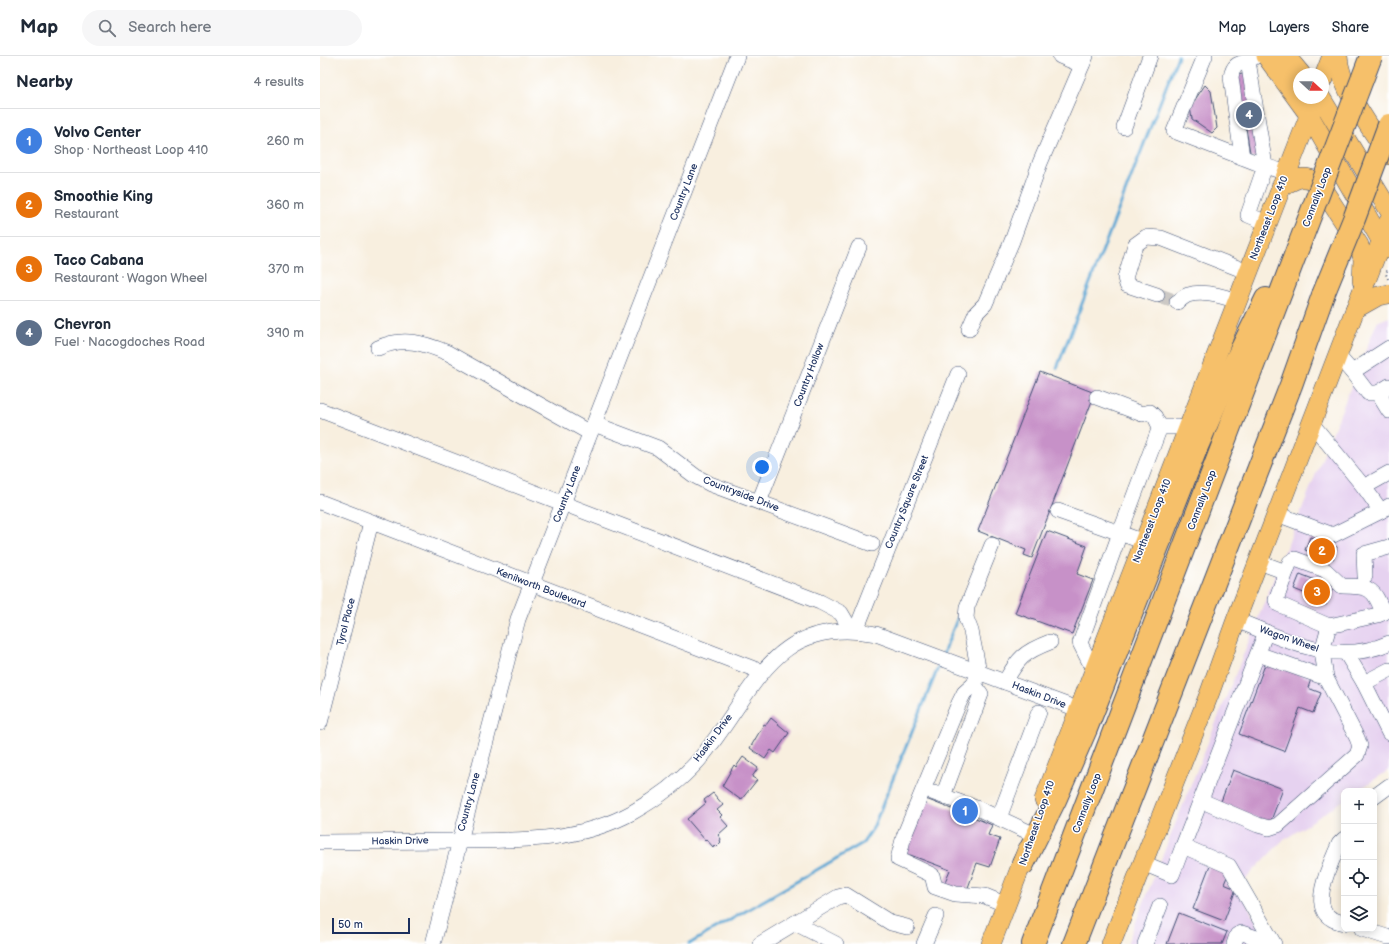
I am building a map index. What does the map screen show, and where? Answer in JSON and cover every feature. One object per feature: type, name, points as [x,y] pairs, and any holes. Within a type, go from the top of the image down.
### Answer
[{"type":"highway","name":"Connally Loop","points":[[1033,944],[1371,56]]},
{"type":"highway","points":[[1074,944],[1291,385],[1323,295],[1354,219],[1389,125]]},
{"type":"highway","points":[[1354,219],[1389,149]]},
{"type":"highway","points":[[1023,864],[1086,729],[1196,449],[1221,391],[1258,312],[1299,245]]},
{"type":"main road","points":[[1286,56],[1296,68]]},
{"type":"main road","points":[[1328,68],[1332,56]]},
{"type":"main road","points":[[1338,56],[1340,71],[1345,84],[1389,156]]},
{"type":"main road","points":[[1254,57],[1312,107],[1386,255]]},
{"type":"main road","points":[[1325,104],[1389,210]]},
{"type":"main road","name":"Northeast Loop 410","points":[[991,944],[1023,864],[1041,808],[1312,107]]},
{"type":"main road","points":[[1284,180],[1308,177],[1318,182],[1359,246],[1363,258],[1362,291]]},
{"type":"main road","points":[[1111,944],[1210,692],[1236,620],[1362,291],[1386,255],[1389,221]]},
{"type":"main road","points":[[1355,309],[1378,296],[1388,286]]},
{"type":"street","name":"Country Lane","points":[[433,944],[518,619],[737,56]]},
{"type":"street","points":[[969,329],[976,313],[984,304],[1012,241],[1040,162],[1084,60],[1060,56]]},
{"type":"street","points":[[1124,127],[1150,56]]},
{"type":"street","points":[[1205,56],[1174,132],[1265,166],[1284,180]]},
{"type":"street","points":[[1242,157],[1231,77],[1233,68],[1238,63],[1254,57],[1265,166],[1248,216],[1267,223]]},
{"type":"street","points":[[1157,296],[1127,285],[1124,278],[1135,245],[1146,237],[1161,238],[1248,272]]},
{"type":"street","name":"Country Hollow","points":[[759,502],[859,247]]},
{"type":"street","points":[[1177,302],[1187,295],[1199,293],[1226,297],[1237,301]]},
{"type":"street","name":"Countryside Drive","points":[[378,348],[389,342],[412,341],[448,353],[592,429],[658,448],[695,476],[710,484],[872,544]]},
{"type":"street","points":[[1352,372],[1389,348]]},
{"type":"street","points":[[1338,356],[1368,393],[1383,390],[1389,411]]},
{"type":"street","name":"Country Square Street","points":[[854,630],[958,374]]},
{"type":"street","points":[[1097,397],[1142,414],[1150,412],[1155,417],[1160,427],[1080,643],[1089,661],[1097,664]]},
{"type":"street","points":[[320,410],[563,502],[820,602],[841,613],[854,630]]},
{"type":"street","points":[[1277,514],[1333,534],[1387,507],[1364,487],[1312,424]]},
{"type":"street","points":[[1160,427],[1179,427],[1187,430]]},
{"type":"street","points":[[1364,487],[1389,473]]},
{"type":"street","name":"Kenilworth Boulevard","points":[[320,502],[762,672]]},
{"type":"street","points":[[1058,511],[1144,542]]},
{"type":"street","name":"Tyrol Place","points":[[320,723],[371,522]]},
{"type":"street","points":[[943,796],[981,694],[977,678],[971,631],[966,618],[967,607],[992,546]]},
{"type":"street","points":[[1365,576],[1364,554],[1389,547]]},
{"type":"street","points":[[1295,559],[1325,570],[1342,586],[1362,586],[1369,588],[1378,598],[1386,611],[1328,626],[1278,604],[1276,600],[1290,562],[1295,559]]},
{"type":"street","points":[[1258,562],[1286,572]]},
{"type":"street","name":"Wagon Wheel","points":[[1236,620],[1309,649],[1322,651],[1346,653],[1371,649],[1389,643]]},
{"type":"street","points":[[1202,801],[1258,825],[1269,828],[1278,826],[1357,755],[1360,746],[1357,738],[1326,678],[1322,651],[1328,626]]},
{"type":"street","name":"Haskin Drive","points":[[320,842],[516,841],[559,837],[609,824],[632,812],[673,784],[698,761],[762,672],[782,652],[803,638],[831,630],[854,630],[876,634],[954,662],[977,678],[1005,682],[1080,710]]},
{"type":"street","points":[[1143,863],[1172,874],[1202,801],[1266,632]]},
{"type":"street","points":[[1005,682],[1015,663],[1035,648],[1050,642]]},
{"type":"street","points":[[1346,653],[1364,683],[1389,733]]},
{"type":"street","points":[[1258,654],[1326,678]]},
{"type":"street","points":[[1364,683],[1389,670]]},
{"type":"street","points":[[977,678],[964,694],[959,703],[904,836],[898,854],[898,859],[932,876],[936,887],[955,894],[985,896],[1007,904]]},
{"type":"street","points":[[1000,818],[1039,712]]},
{"type":"street","points":[[1377,795],[1389,786]]},
{"type":"street","points":[[923,789],[1000,818],[1033,834]]},
{"type":"street","points":[[1341,842],[1324,881],[1322,897],[1324,909],[1331,918],[1341,922]]},
{"type":"street","points":[[1183,846],[1229,866],[1274,944]]},
{"type":"street","points":[[760,944],[838,897],[846,895],[891,923],[907,927]]},
{"type":"street","points":[[1146,944],[1160,906]]},
{"type":"street","points":[[924,944],[936,916]]},
{"type":"street","points":[[795,923],[836,944]]},
{"type":"street","points":[[1371,932],[1389,937]]},
{"type":"street","points":[[1234,944],[1237,935],[1242,933],[1260,939],[1263,944]]},
{"type":"path","points":[[1386,255],[1386,274],[1388,286]]},
{"type":"shaded area","points":[[1389,317],[1389,770],[1362,788],[1341,788],[1341,802],[1281,842],[1238,887],[1268,944],[1127,944],[1377,322]]},
{"type":"building","points":[[1248,73],[1262,156],[1251,158],[1237,75]]},
{"type":"building","points":[[1205,85],[1211,91],[1217,128],[1212,133],[1192,119],[1190,107]]},
{"type":"building","points":[[1040,372],[1095,393],[1032,558],[1024,555],[1026,550],[978,531]]},
{"type":"building","points":[[1047,531],[1087,546],[1077,574],[1093,580],[1072,634],[1015,613]]},
{"type":"building","points":[[1310,537],[1337,547],[1333,559],[1325,556],[1321,564],[1311,560],[1313,553],[1305,550]]},
{"type":"building","points":[[1300,574],[1333,587],[1326,605],[1312,600],[1311,596],[1294,589]]},
{"type":"building","points":[[1266,662],[1311,679],[1308,688],[1321,693],[1313,713],[1300,708],[1284,751],[1239,734]]},
{"type":"building","points":[[771,718],[789,733],[775,753],[771,750],[765,759],[750,748],[764,724],[766,725]]},
{"type":"building","points":[[743,757],[758,768],[752,777],[757,780],[741,800],[722,786],[734,765],[736,767]]},
{"type":"building","points":[[1233,770],[1283,789],[1270,823],[1220,804]]},
{"type":"building","points":[[713,793],[723,805],[717,810],[722,815],[720,817],[728,826],[718,835],[721,842],[716,847],[714,845],[713,847],[706,839],[705,840],[687,819],[706,803],[704,800]]},
{"type":"building","points":[[926,799],[959,812],[962,805],[974,809],[971,816],[992,825],[988,835],[1000,839],[990,867],[977,863],[966,893],[944,884],[950,870],[905,853]]},
{"type":"building","points":[[1210,865],[1229,872],[1224,884],[1236,889],[1224,921],[1193,909]]},
{"type":"building","points":[[1179,913],[1227,932],[1222,944],[1167,944]]},
{"type":"waterway","points":[[1057,368],[1178,56]]},
{"type":"waterway","points":[[943,654],[958,617]]},
{"type":"waterway","points":[[689,944],[863,843],[873,828],[940,663]]},
{"type":"tunnel","points":[[1157,295],[1177,302]]},
{"type":"place","name":"Chevron","points":[[1249,115]]},
{"type":"place","name":"Smoothie King","points":[[1322,551]]},
{"type":"place","name":"Taco Cabana","points":[[1317,592]]},
{"type":"place","name":"Volvo Center","points":[[965,811]]}]
